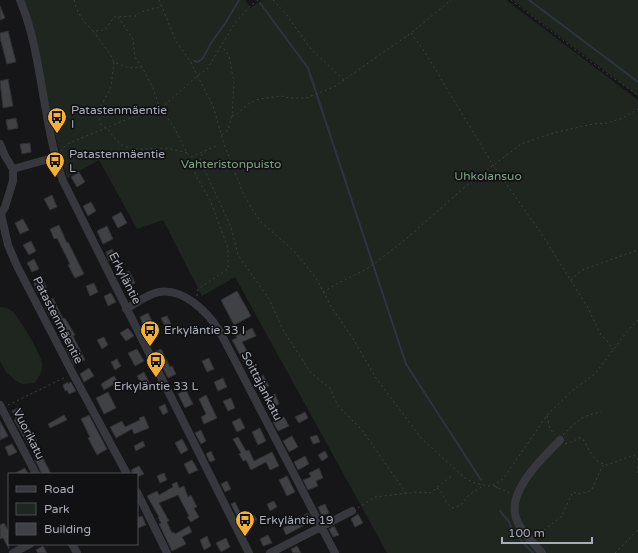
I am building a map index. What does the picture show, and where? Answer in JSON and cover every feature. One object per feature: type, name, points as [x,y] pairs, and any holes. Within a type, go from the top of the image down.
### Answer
[{"type":"street","name":"Erkyläntie","points":[[20,0],[25,11],[34,44],[56,157],[68,193],[249,553]]},
{"type":"street","points":[[0,144],[13,169],[56,157]]},
{"type":"street","name":"Patastenmäentie","points":[[13,169],[13,181],[5,206],[0,214],[4,221],[8,245],[17,266],[73,374],[126,473]]},
{"type":"street","name":"Soittajankatu","points":[[126,309],[152,294],[168,292],[175,293],[199,306],[210,316],[222,336],[335,553]]},
{"type":"street","name":"Vuorikatu","points":[[1,406],[35,473]]},
{"type":"street","points":[[542,553],[519,524],[516,518],[515,502],[521,486],[535,466],[560,440]]},
{"type":"street","points":[[138,494],[167,553]]},
{"type":"street","points":[[270,553],[322,528],[352,511]]},
{"type":"street","points":[[13,553],[28,545]]},
{"type":"path","points":[[74,0],[76,10],[86,25],[93,31],[110,54],[114,62],[111,87],[98,112],[101,126],[106,128],[119,143],[127,147],[146,150],[165,148],[187,153]]},
{"type":"path","points":[[159,0],[176,42],[190,61],[214,106],[222,135],[243,193],[252,210],[261,222],[294,251],[316,278],[323,292],[376,378],[415,432],[466,479],[483,486],[494,486],[508,492],[515,502]]},
{"type":"path","points":[[56,157],[68,144],[128,118],[160,109],[198,75],[207,69],[235,23],[249,7],[258,0]]},
{"type":"path","points":[[273,0],[286,14],[299,35],[310,48],[345,80]]},
{"type":"path","points":[[232,116],[237,114],[248,104],[258,99],[281,96],[290,98],[306,98],[334,88],[411,33],[451,0]]},
{"type":"path","points":[[511,0],[603,71],[638,95]]},
{"type":"path","points":[[93,31],[105,30],[114,17],[137,16],[140,12],[162,7]]},
{"type":"path","points":[[118,17],[133,39],[135,57],[153,88],[160,109],[174,127],[187,153],[191,157],[218,145]]},
{"type":"path","points":[[411,33],[493,164],[543,236],[587,306],[601,335],[613,350]]},
{"type":"path","points":[[222,46],[229,56],[234,82],[232,116],[228,130],[222,135]]},
{"type":"path","points":[[114,62],[129,68],[142,67]]},
{"type":"path","points":[[323,292],[365,270],[378,261],[406,239],[465,187],[520,144],[553,133],[593,124],[607,123],[623,118],[638,109]]},
{"type":"path","points":[[196,299],[198,289],[228,268],[228,248],[210,200],[196,174],[202,153]]},
{"type":"path","points":[[200,160],[231,228],[238,255],[269,299],[283,330],[311,373],[330,388],[338,406],[362,430],[406,493]]},
{"type":"path","points":[[570,280],[582,270],[638,250]]},
{"type":"path","points":[[494,486],[503,479],[547,416],[573,390],[595,374],[628,329],[638,320]]},
{"type":"path","points":[[1,406],[73,374]]},
{"type":"path","points":[[560,440],[582,417],[601,412]]},
{"type":"path","points":[[547,416],[550,428],[560,440],[566,444],[582,438],[592,458],[603,464],[607,465],[634,455],[638,457],[638,463]]},
{"type":"path","points":[[527,536],[535,536],[561,516],[573,492],[578,494],[591,491],[603,464]]},
{"type":"path","points":[[638,466],[638,474]]},
{"type":"path","points":[[352,511],[375,497],[417,492],[430,493],[453,476]]},
{"type":"path","points":[[436,488],[442,493],[448,506],[452,508],[461,505],[469,495],[483,486]]},
{"type":"path","points":[[494,486],[500,490]]},
{"type":"path","points":[[616,553],[638,530]]},
{"type":"green space","points":[[17,0],[245,0],[250,8],[262,0],[506,0],[638,100],[638,553],[387,553],[235,277],[202,296],[163,220],[137,229],[99,160],[67,178],[44,96],[34,44]]},
{"type":"green space","points":[[513,0],[638,0],[638,96],[534,17]]},
{"type":"green space","points":[[0,307],[9,309],[20,320],[41,358],[42,369],[39,377],[34,383],[22,384],[16,381],[6,372],[0,361]]},
{"type":"building","points":[[0,6],[5,18],[0,20]]},
{"type":"building","points":[[8,31],[16,62],[7,64],[0,33]]},
{"type":"building","points":[[8,79],[13,106],[3,108],[0,81]]},
{"type":"building","points":[[16,118],[18,128],[8,130],[6,120]]},
{"type":"building","points":[[30,143],[31,152],[22,154],[20,144]]},
{"type":"building","points":[[79,172],[85,182],[77,187],[71,177]]},
{"type":"building","points":[[52,195],[57,207],[50,210],[44,199]]},
{"type":"building","points":[[91,202],[96,211],[88,216],[83,206]]},
{"type":"building","points":[[121,212],[127,223],[118,228],[112,217]]},
{"type":"building","points":[[23,219],[29,230],[20,234],[15,223]]},
{"type":"building","points":[[59,225],[84,274],[75,278],[57,238],[54,239],[50,229]]},
{"type":"building","points":[[107,226],[113,239],[103,244],[97,231]]},
{"type":"building","points":[[31,241],[36,251],[29,255],[23,245]]},
{"type":"building","points":[[112,249],[116,257],[109,261],[106,252]]},
{"type":"building","points":[[34,259],[39,269],[32,272],[27,263]]},
{"type":"building","points":[[129,271],[135,283],[125,288],[120,276]]},
{"type":"building","points":[[43,279],[47,289],[38,293],[34,283]]},
{"type":"building","points":[[94,283],[98,292],[90,296],[86,286]]},
{"type":"building","points":[[237,291],[251,316],[234,325],[221,300]]},
{"type":"building","points":[[111,293],[116,302],[108,306],[104,296]]},
{"type":"building","points":[[53,298],[63,319],[65,318],[75,335],[73,336],[85,360],[74,365],[66,348],[70,346],[52,316],[50,317],[45,306],[48,305],[46,302]]},
{"type":"building","points":[[148,313],[152,321],[148,323],[153,336],[149,338],[140,317]]},
{"type":"building","points":[[167,316],[171,324],[165,326],[161,318]]},
{"type":"building","points":[[128,328],[134,336],[126,341],[120,333]]},
{"type":"building","points":[[252,328],[256,336],[242,342],[252,359],[244,362],[232,340],[237,338],[236,336]]},
{"type":"building","points":[[104,337],[108,345],[102,349],[97,340]]},
{"type":"building","points":[[137,349],[144,361],[135,366],[128,353]]},
{"type":"building","points":[[161,349],[170,367],[172,366],[176,374],[168,378],[155,352]]},
{"type":"building","points":[[209,358],[214,369],[207,372],[202,361]]},
{"type":"building","points":[[117,359],[121,366],[115,370],[111,362]]},
{"type":"building","points":[[89,368],[94,376],[84,382],[80,374]]},
{"type":"building","points":[[144,372],[152,388],[146,392],[137,376]]},
{"type":"building","points":[[263,375],[269,386],[260,390],[255,380]]},
{"type":"building","points":[[114,376],[118,382],[104,390],[101,384]]},
{"type":"building","points":[[223,378],[227,387],[218,391],[214,382]]},
{"type":"building","points":[[68,382],[68,384],[71,382],[76,391],[69,394],[67,390],[65,391],[63,385]]},
{"type":"building","points":[[186,390],[193,404],[185,408],[178,394]]},
{"type":"building","points":[[108,392],[116,408],[104,414],[96,398]]},
{"type":"building","points":[[275,394],[279,404],[270,408],[266,398]]},
{"type":"building","points":[[206,395],[217,418],[204,424],[201,417],[206,414],[199,399]]},
{"type":"building","points":[[231,398],[235,408],[228,411],[223,401]]},
{"type":"building","points":[[165,404],[168,412],[163,415],[159,407]]},
{"type":"building","points":[[20,407],[25,416],[23,417],[37,441],[29,446],[14,420],[16,419],[12,411]]},
{"type":"building","points":[[305,412],[308,418],[299,423],[295,417]]},
{"type":"building","points":[[64,415],[67,420],[50,428],[48,424]]},
{"type":"building","points":[[89,415],[107,449],[97,455],[88,438],[90,437],[81,419]]},
{"type":"building","points":[[144,416],[149,428],[134,434],[132,429],[116,438],[110,427],[122,421],[125,427],[140,420],[139,418]]},
{"type":"building","points":[[284,417],[289,426],[278,431],[273,422]]},
{"type":"building","points":[[240,418],[245,428],[237,432],[232,422]]},
{"type":"building","points":[[0,421],[8,436],[0,440]]},
{"type":"building","points":[[260,428],[266,441],[258,445],[252,432]]},
{"type":"building","points":[[201,430],[206,441],[201,444],[195,433]]},
{"type":"building","points":[[317,435],[320,442],[313,444],[310,437]]},
{"type":"building","points":[[292,436],[298,447],[289,452],[283,441]]},
{"type":"building","points":[[238,437],[246,451],[249,450],[254,461],[272,452],[279,466],[270,470],[266,462],[251,470],[246,460],[243,461],[239,454],[241,453],[233,439]]},
{"type":"building","points":[[182,439],[188,450],[181,454],[175,443]]},
{"type":"building","points":[[143,441],[145,446],[136,451],[134,446]]},
{"type":"building","points":[[12,444],[17,452],[9,456],[5,447]]},
{"type":"building","points":[[211,451],[215,460],[210,462],[206,454]]},
{"type":"building","points":[[325,451],[328,457],[322,461],[318,455]]},
{"type":"building","points":[[42,456],[50,473],[42,473],[35,460]]},
{"type":"building","points":[[305,456],[309,464],[298,470],[294,462]]},
{"type":"building","points":[[192,460],[198,470],[189,474],[184,464]]},
{"type":"building","points":[[139,466],[144,474],[138,477],[138,473],[132,473],[131,470]]},
{"type":"building","points":[[25,468],[28,473],[15,473]]},
{"type":"building","points":[[319,468],[323,478],[316,481],[318,486],[308,490],[303,480],[311,477],[309,473]]},
{"type":"building","points":[[164,473],[167,480],[160,483],[157,476]]},
{"type":"building","points":[[287,476],[295,492],[287,496],[279,480]]},
{"type":"building","points":[[227,481],[231,489],[225,492],[221,484]]},
{"type":"building","points":[[177,482],[179,488],[184,486],[188,497],[191,495],[197,507],[194,508],[199,517],[191,522],[187,517],[189,516],[178,495],[159,503],[169,521],[167,522],[172,533],[174,532],[175,534],[189,526],[192,532],[182,537],[186,544],[172,551],[159,524],[161,523],[159,517],[147,496],[157,491],[159,495],[173,487],[172,484]]},
{"type":"building","points":[[274,501],[277,507],[270,511],[267,504]]},
{"type":"building","points":[[235,502],[241,514],[237,516],[231,504]]},
{"type":"building","points":[[325,504],[329,513],[322,516],[318,507]]},
{"type":"building","points":[[308,513],[312,521],[286,535],[283,528],[299,520],[298,518]]},
{"type":"building","points":[[358,514],[363,523],[355,527],[351,519]]},
{"type":"building","points":[[254,515],[257,520],[248,524],[245,520]]},
{"type":"building","points":[[142,516],[146,525],[138,528],[138,518]]},
{"type":"building","points":[[4,523],[8,530],[9,549],[3,538],[0,539],[0,525]]},
{"type":"building","points":[[334,526],[339,535],[333,537],[329,529]]},
{"type":"building","points":[[268,535],[272,543],[263,546],[260,539]]},
{"type":"building","points":[[207,536],[211,546],[204,550],[200,540]]},
{"type":"building","points":[[226,538],[230,547],[221,552],[216,543]]},
{"type":"building","points":[[43,546],[47,553],[38,553],[36,550]]},
{"type":"building","points":[[297,546],[301,553],[293,553],[291,549]]},
{"type":"waterway","points":[[194,61],[198,62],[203,58],[239,0]]},
{"type":"waterway","points":[[529,0],[638,82]]},
{"type":"waterway","points":[[260,3],[308,68],[406,364],[481,480]]},
{"type":"waterway","points":[[500,511],[509,522],[513,532],[533,553]]},
{"type":"place","name":"Patastenmäentie I","points":[[57,134]]},
{"type":"place","name":"Patastenmäentie L","points":[[55,178]]},
{"type":"place","name":"Erkyläntie 33 I","points":[[150,347]]},
{"type":"place","name":"Erkyläntie 33 L","points":[[156,378]]},
{"type":"place","name":"Erkyläntie 19","points":[[245,537]]},
{"type":"park label","name":"Vahteristonpuisto","points":[[231,164]]},
{"type":"park label","name":"Uhkolansuo","points":[[488,176]]}]
